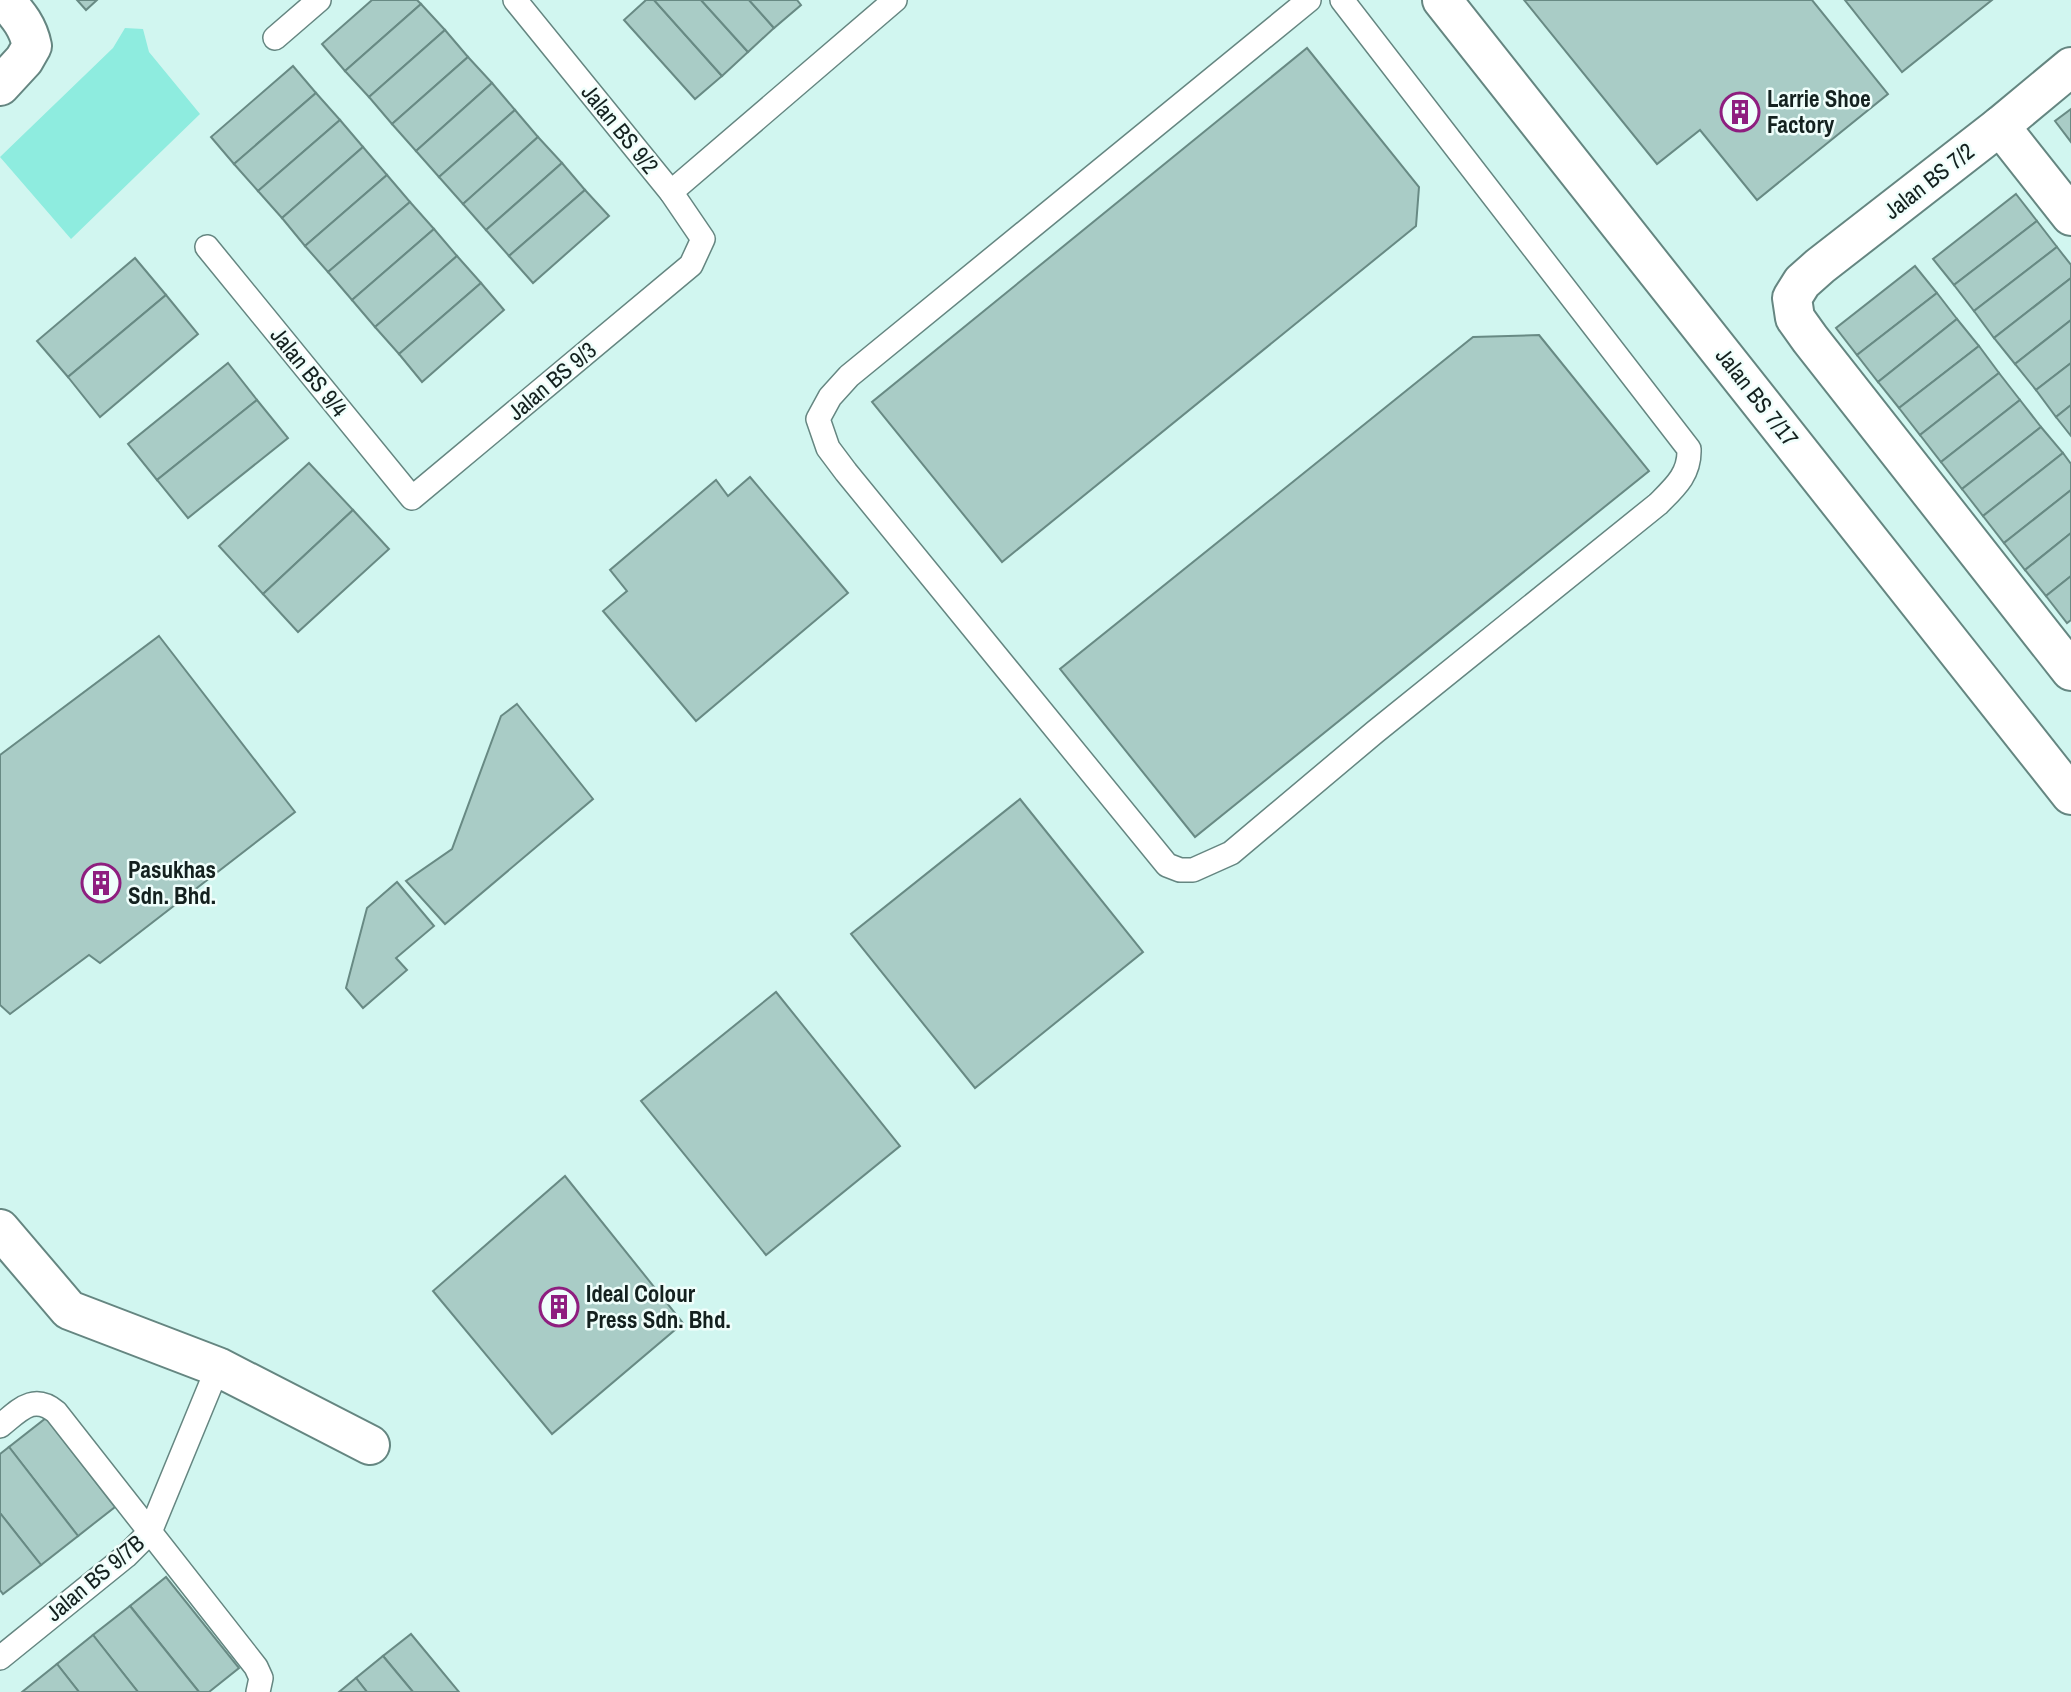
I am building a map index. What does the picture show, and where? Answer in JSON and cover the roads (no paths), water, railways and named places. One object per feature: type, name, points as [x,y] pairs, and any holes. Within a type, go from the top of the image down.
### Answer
[{"type":"street","points":[[0,86],[24,60],[32,46],[23,19],[5,0]]},
{"type":"street","name":"Jalan BS 7/17","points":[[1442,0],[2071,795]]},
{"type":"street","name":"Jalan BS 7/2","points":[[2071,66],[2000,126],[1820,266],[1802,282],[1792,298],[1795,318],[1810,339],[2071,671]]},
{"type":"street","points":[[2000,126],[2071,216]]},
{"type":"street","points":[[0,1229],[69,1310],[218,1367],[370,1445]]},
{"type":"lane","points":[[275,38],[319,0]]},
{"type":"lane","name":"Jalan BS 9/2","points":[[516,0],[671,192],[703,239],[691,265]]},
{"type":"lane","points":[[671,192],[895,0]]},
{"type":"lane","points":[[1309,0],[849,376],[830,397],[818,419],[828,448],[846,472],[1167,864],[1180,870],[1193,870],[1231,853],[1375,732],[1658,504],[1682,480],[1689,462],[1689,449],[1342,0]]},
{"type":"lane","name":"Jalan BS 9/4","points":[[207,247],[412,498]]},
{"type":"lane","name":"Jalan BS 9/3","points":[[412,498],[691,265]]},
{"type":"lane","name":"Jalan BS 9/7B","points":[[0,1658],[126,1556],[150,1532],[218,1367]]},
{"type":"lane","points":[[0,1426],[35,1402],[47,1404],[56,1412],[256,1667],[261,1678],[258,1692]]},
{"type":"place","name":"Larrie Shoe Factory","points":[[1740,112]]},
{"type":"place","name":"Pasukhas Sdn. Bhd.","points":[[101,883]]},
{"type":"place","name":"Ideal Colour Press Sdn. Bhd.","points":[[559,1307]]}]
